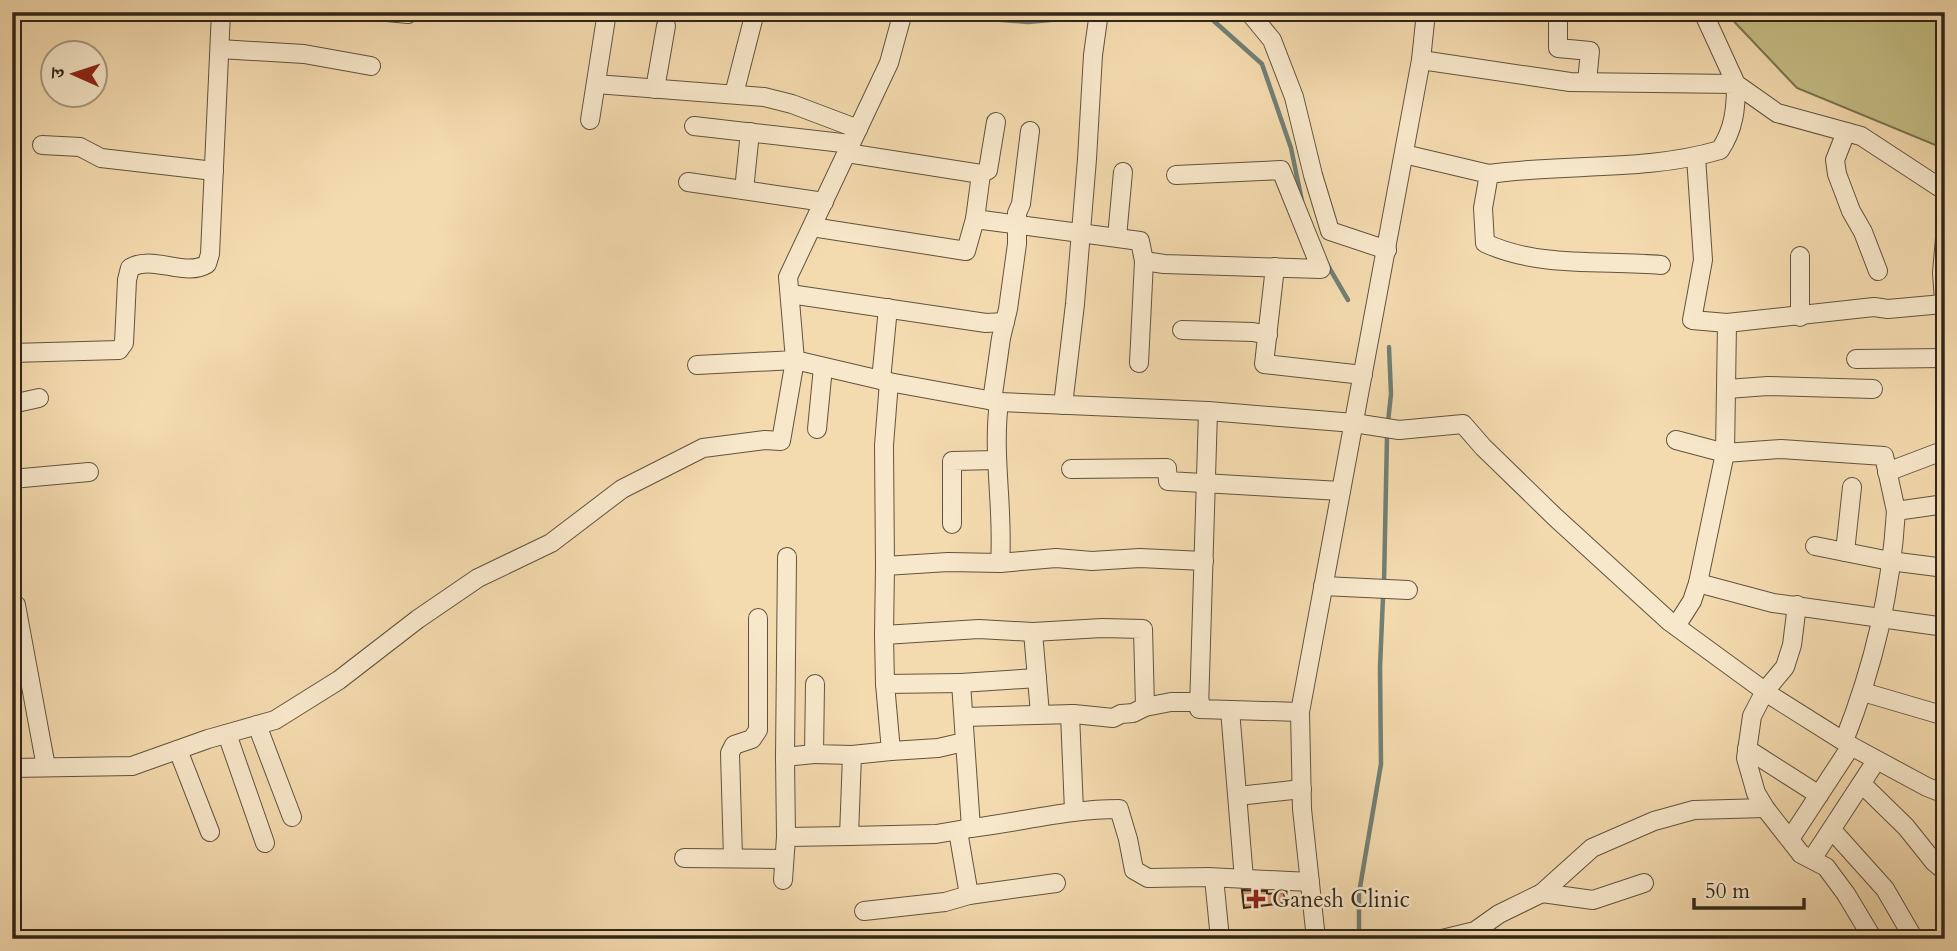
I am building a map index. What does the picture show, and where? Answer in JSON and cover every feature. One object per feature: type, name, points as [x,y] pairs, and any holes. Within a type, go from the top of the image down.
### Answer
[{"type":"street","points":[[12,353],[115,351],[122,347],[127,280],[131,268],[144,263],[200,268],[207,264],[210,254],[215,171],[221,12]]},
{"type":"street","points":[[387,12],[408,15]]},
{"type":"street","points":[[590,120],[607,12]]},
{"type":"street","points":[[734,94],[755,12]]},
{"type":"street","points":[[12,768],[132,766],[275,720],[340,680],[418,619],[478,578],[551,543],[622,489],[703,448],[765,440],[781,441],[795,360],[788,277],[889,63],[903,12]]},
{"type":"street","points":[[1063,405],[1075,304],[1087,170],[1093,55],[1099,12]]},
{"type":"street","points":[[1249,12],[1272,40],[1294,97],[1312,175],[1330,230],[1387,250]]},
{"type":"street","points":[[1316,939],[1302,789],[1300,712],[1387,250],[1421,60],[1426,12]]},
{"type":"street","points":[[1558,12],[1558,48],[1590,51],[1587,82]]},
{"type":"street","points":[[1404,153],[1489,174],[1526,169],[1651,164],[1720,150],[1729,136],[1736,113],[1736,84],[1703,12]]},
{"type":"street","points":[[655,89],[666,26]]},
{"type":"street","points":[[220,49],[304,54],[371,66]]},
{"type":"street","points":[[1421,60],[1527,77],[1587,82],[1736,84],[1777,113],[1861,135],[1945,191]]},
{"type":"street","points":[[596,84],[734,94],[792,104],[852,142]]},
{"type":"street","points":[[694,126],[852,142],[981,174],[988,170],[996,122]]},
{"type":"street","points":[[1000,564],[1002,530],[996,402],[1030,131]]},
{"type":"street","points":[[744,190],[750,132]]},
{"type":"street","points":[[1846,132],[1835,160],[1837,174],[1878,271]]},
{"type":"street","points":[[42,145],[80,147],[101,158],[215,171]]},
{"type":"street","points":[[1696,157],[1703,260],[1692,320],[1727,323],[1874,307],[1944,309],[1942,273],[1945,237]]},
{"type":"street","points":[[1144,261],[1164,264],[1321,268],[1281,170],[1176,175]]},
{"type":"street","points":[[1117,237],[1123,172]]},
{"type":"street","points":[[812,227],[965,251],[975,219],[981,174]]},
{"type":"street","points":[[1489,174],[1483,208],[1485,243],[1522,256],[1661,265]]},
{"type":"street","points":[[688,182],[824,202]]},
{"type":"street","points":[[975,219],[1140,241],[1144,261],[1139,363]]},
{"type":"street","points":[[1800,256],[1800,317]]},
{"type":"street","points":[[1275,267],[1264,364],[1363,374]]},
{"type":"street","points":[[790,294],[986,323],[1005,322]]},
{"type":"street","points":[[888,308],[884,445],[884,635],[891,751]]},
{"type":"street","points":[[1675,626],[1692,601],[1698,583],[1725,453],[1727,323]]},
{"type":"street","points":[[1182,330],[1253,332],[1268,335]]},
{"type":"street","points":[[1856,359],[1945,358],[1945,350]]},
{"type":"street","points":[[697,365],[795,360],[885,381],[996,402],[1208,411],[1353,423],[1399,430],[1463,424],[1555,517],[1675,626],[1765,691],[1848,744],[1876,761],[1945,794]]},
{"type":"street","points":[[817,429],[823,367]]},
{"type":"street","points":[[1727,389],[1768,386],[1873,389]]},
{"type":"street","points":[[12,404],[39,398]]},
{"type":"street","points":[[1208,411],[1199,709],[1300,712]]},
{"type":"street","points":[[1676,440],[1725,453],[1781,449],[1884,456],[1896,510],[1883,618],[1848,744],[1790,839]]},
{"type":"street","points":[[1887,472],[1945,450]]},
{"type":"street","points":[[952,524],[952,461],[997,460]]},
{"type":"street","points":[[1071,469],[1167,468],[1168,481],[1341,491]]},
{"type":"street","points":[[12,479],[89,472]]},
{"type":"street","points":[[1845,552],[1852,487]]},
{"type":"street","points":[[1896,510],[1945,505]]},
{"type":"street","points":[[1815,546],[1891,561],[1945,568]]},
{"type":"street","points":[[783,880],[786,837],[787,557]]},
{"type":"street","points":[[886,566],[948,562],[1000,564],[1056,558],[1092,561],[1140,558],[1204,561]]},
{"type":"street","points":[[1698,583],[1773,603],[1945,627]]},
{"type":"street","points":[[1323,586],[1408,590]]},
{"type":"street","points":[[16,605],[46,767]]},
{"type":"street","points":[[1797,605],[1792,645],[1785,667],[1765,691],[1752,716],[1746,758],[1756,793],[1765,808],[1801,854],[1826,867],[1874,939]]},
{"type":"street","points":[[733,858],[730,753],[734,745],[752,739],[758,730],[758,618]]},
{"type":"street","points":[[884,635],[979,629],[1033,632],[1102,628],[1143,629],[1145,707]]},
{"type":"street","points":[[1033,632],[1040,714]]},
{"type":"street","points":[[885,684],[1037,678]]},
{"type":"street","points":[[961,682],[969,895]]},
{"type":"street","points":[[814,754],[815,684]]},
{"type":"street","points":[[1863,692],[1945,716]]},
{"type":"street","points":[[964,717],[1070,714],[1113,718],[1171,702],[1200,702]]},
{"type":"street","points":[[1230,710],[1244,879]]},
{"type":"street","points":[[1070,714],[1074,811]]},
{"type":"street","points":[[257,725],[292,817]]},
{"type":"street","points":[[227,734],[265,843]]},
{"type":"street","points":[[785,757],[938,748],[964,742]]},
{"type":"street","points":[[1747,749],[1819,795]]},
{"type":"street","points":[[178,750],[210,832]]},
{"type":"street","points":[[849,836],[852,755]]},
{"type":"street","points":[[1812,859],[1876,761]]},
{"type":"street","points":[[1862,784],[1894,814],[1934,862],[1945,871]]},
{"type":"street","points":[[1238,796],[1302,789]]},
{"type":"street","points":[[1442,939],[1475,931],[1499,914],[1542,893],[1592,848],[1654,821],[1693,810],[1765,808]]},
{"type":"street","points":[[786,837],[936,834],[1074,811],[1119,809],[1134,870],[1148,878],[1310,882]]},
{"type":"street","points":[[1832,831],[1885,889],[1914,939]]},
{"type":"street","points":[[684,858],[784,859]]},
{"type":"street","points":[[1214,878],[1220,939]]},
{"type":"street","points":[[864,911],[946,902],[969,895],[1056,883]]},
{"type":"street","points":[[1542,893],[1593,900],[1644,883]]},
{"type":"shaded area","points":[[1725,12],[1945,12],[1945,149],[1797,88]]},
{"type":"building","points":[[1242,890],[1267,891],[1267,894],[1284,892],[1285,903],[1244,908]]},
{"type":"waterway","points":[[915,13],[1028,22],[1084,17]]},
{"type":"waterway","points":[[1106,15],[1206,14],[1262,64],[1291,148],[1302,201]]},
{"type":"waterway","points":[[1327,264],[1348,300]]},
{"type":"waterway","points":[[1388,422],[1391,394],[1389,347]]},
{"type":"waterway","points":[[1384,583],[1387,437]]},
{"type":"waterway","points":[[1359,939],[1359,893],[1381,764],[1380,667],[1383,597]]},
{"type":"place","name":"Ganesh Clinic","points":[[1256,899]]}]
